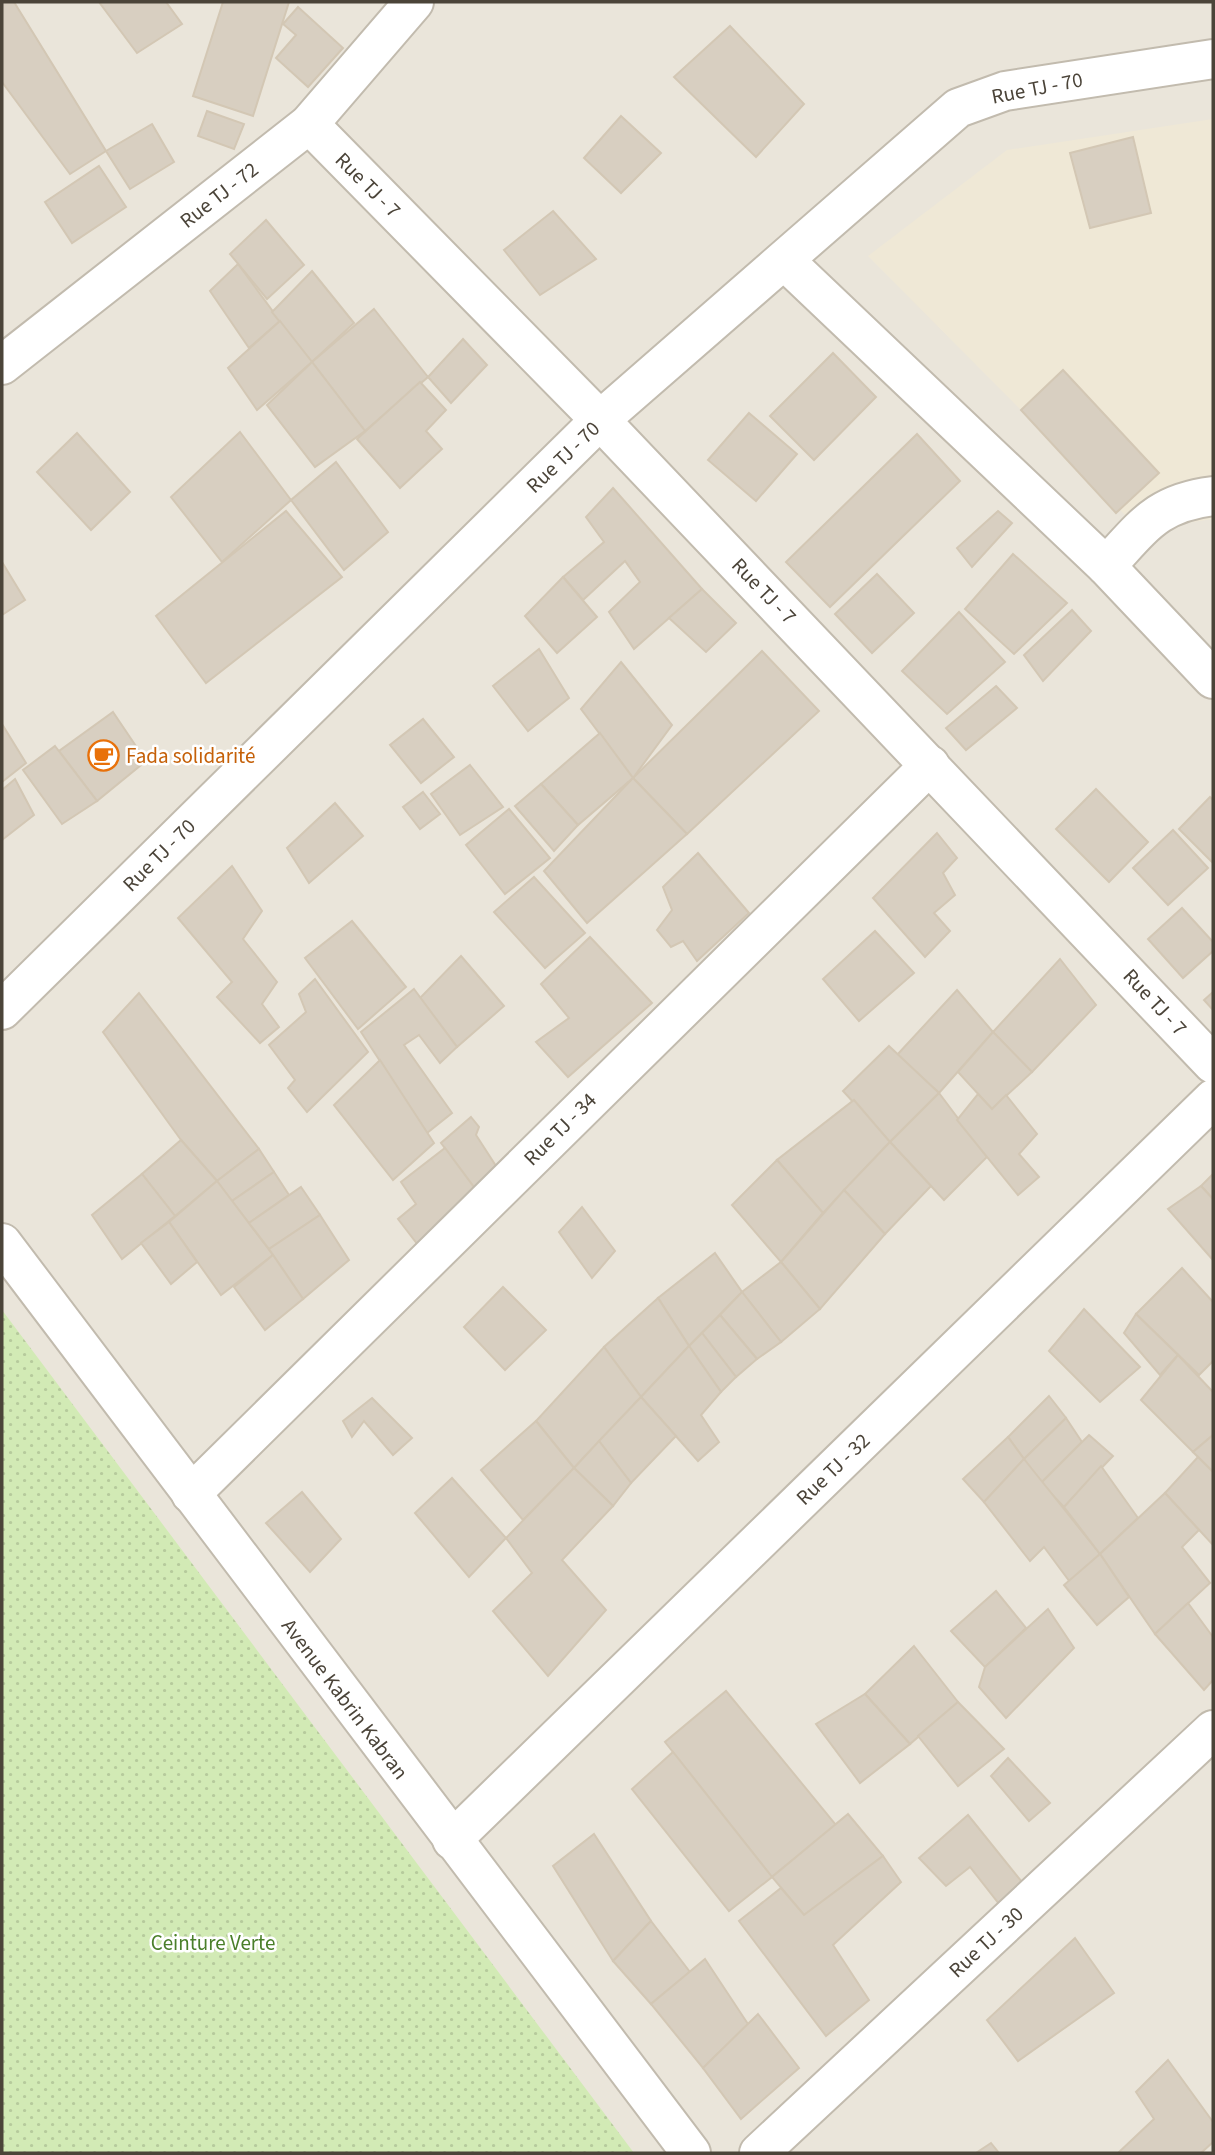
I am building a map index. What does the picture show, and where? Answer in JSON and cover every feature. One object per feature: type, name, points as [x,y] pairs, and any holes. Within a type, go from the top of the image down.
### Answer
[{"type":"street","name":"Rue TJ - 72","points":[[2,365],[309,124],[414,2]]},
{"type":"street","name":"Rue TJ - 70","points":[[2,1010],[600,420],[958,108],[1005,91],[1213,59]]},
{"type":"street","name":"Rue TJ - 7","points":[[309,124],[600,420],[1213,1064]]},
{"type":"street","points":[[785,261],[1105,566],[1213,679]]},
{"type":"street","points":[[1105,566],[1154,516],[1175,503],[1213,496]]},
{"type":"street","name":"Rue TJ - 34","points":[[191,1494],[930,765]]},
{"type":"street","name":"Rue TJ - 32","points":[[452,1840],[1213,1099]]},
{"type":"street","name":"Avenue Kabrin Kabran","points":[[2,1243],[691,2153]]},
{"type":"street","name":"Rue TJ - 30","points":[[760,2153],[1213,1730]]},
{"type":"shaded area","points":[[2,2],[1213,2],[1213,2153],[631,2153],[2,1312]]},
{"type":"shaded area","points":[[1213,119],[1213,519],[1140,530],[868,256],[1007,150]]},
{"type":"green space","name":"Ceinture Verte","points":[[2,1310],[634,2153],[2,2153]]},
{"type":"building","points":[[2,2],[14,2],[106,151],[70,174],[2,82]]},
{"type":"building","points":[[99,2],[166,2],[182,24],[137,53]]},
{"type":"building","points":[[223,2],[289,2],[253,116],[193,96]]},
{"type":"building","points":[[298,7],[343,48],[308,87],[276,58],[296,35],[283,24]]},
{"type":"building","points":[[730,26],[804,104],[756,157],[674,77]]},
{"type":"building","points":[[207,111],[244,124],[234,149],[198,136]]},
{"type":"building","points":[[621,116],[661,153],[621,193],[584,158]]},
{"type":"building","points":[[152,124],[174,162],[130,189],[106,151]]},
{"type":"building","points":[[1133,137],[1151,213],[1090,228],[1070,153]]},
{"type":"building","points":[[99,166],[126,207],[72,243],[45,202]]},
{"type":"building","points":[[553,211],[596,259],[540,295],[504,250]]},
{"type":"building","points":[[266,220],[304,265],[267,299],[230,254]]},
{"type":"building","points":[[238,264],[280,321],[249,348],[210,291]]},
{"type":"building","points":[[312,271],[354,323],[312,362],[272,312]]},
{"type":"building","points":[[374,309],[428,377],[365,431],[312,362]]},
{"type":"building","points":[[280,321],[312,362],[257,410],[228,368]]},
{"type":"building","points":[[463,339],[487,365],[451,403],[428,377]]},
{"type":"building","points":[[833,353],[876,397],[814,460],[770,416]]},
{"type":"building","points":[[312,362],[365,431],[315,467],[267,405]]},
{"type":"building","points":[[1063,370],[1159,473],[1116,513],[1021,410]]},
{"type":"building","points":[[420,382],[446,410],[426,431],[442,449],[400,488],[357,439]]},
{"type":"building","points":[[749,413],[797,454],[756,501],[708,460]]},
{"type":"building","points":[[240,432],[291,500],[222,562],[171,497]]},
{"type":"building","points":[[77,433],[130,492],[91,530],[37,472]]},
{"type":"building","points":[[917,434],[960,481],[830,607],[786,562]]},
{"type":"building","points":[[336,462],[388,532],[344,570],[291,500]]},
{"type":"building","points":[[613,488],[702,589],[634,649],[609,612],[640,582],[625,561],[583,600],[563,577],[604,542],[586,517]]},
{"type":"building","points":[[286,511],[342,577],[206,683],[156,616]]},
{"type":"building","points":[[998,511],[1012,523],[972,567],[957,548]]},
{"type":"building","points":[[1013,554],[1067,603],[1014,654],[965,609]]},
{"type":"building","points":[[2,562],[25,600],[2,615]]},
{"type":"building","points":[[877,574],[914,613],[872,653],[835,614]]},
{"type":"building","points":[[563,577],[597,617],[557,653],[525,616]]},
{"type":"building","points":[[702,589],[736,623],[706,652],[669,618]]},
{"type":"building","points":[[1072,610],[1091,631],[1043,681],[1024,655]]},
{"type":"building","points":[[959,612],[1005,662],[947,714],[902,671]]},
{"type":"building","points":[[539,649],[569,698],[528,731],[493,686]]},
{"type":"building","points":[[762,651],[819,711],[687,834],[633,778]]},
{"type":"building","points":[[621,662],[672,725],[633,778],[581,709]]},
{"type":"building","points":[[996,686],[1017,708],[966,750],[946,728]]},
{"type":"building","name":"Fada solidarité","points":[[113,712],[146,761],[97,801],[59,751]]},
{"type":"building","points":[[423,719],[454,757],[421,783],[390,745]]},
{"type":"building","points":[[2,724],[26,763],[2,782]]},
{"type":"building","points":[[600,733],[633,778],[578,825],[541,784]]},
{"type":"building","points":[[55,746],[97,801],[62,824],[23,770]]},
{"type":"building","points":[[470,765],[503,807],[460,835],[431,794]]},
{"type":"building","points":[[633,778],[687,834],[587,923],[544,871]]},
{"type":"building","points":[[15,779],[34,815],[2,840],[2,790]]},
{"type":"building","points":[[541,784],[578,825],[554,851],[515,806]]},
{"type":"building","points":[[1096,789],[1148,842],[1109,882],[1056,829]]},
{"type":"building","points":[[423,792],[440,814],[420,829],[403,807]]},
{"type":"building","points":[[1210,797],[1213,800],[1213,863],[1179,829]]},
{"type":"building","points":[[335,803],[363,836],[309,883],[287,848]]},
{"type":"building","points":[[509,809],[550,858],[505,894],[466,845]]},
{"type":"building","points":[[1173,830],[1208,868],[1168,905],[1133,868]]},
{"type":"building","points":[[937,833],[957,858],[943,873],[955,895],[934,913],[950,931],[925,957],[873,898]]},
{"type":"building","points":[[698,853],[749,913],[697,961],[683,941],[671,947],[657,930],[672,910],[663,887]]},
{"type":"building","points":[[232,866],[262,911],[243,939],[277,982],[262,1004],[279,1027],[260,1043],[217,997],[232,982],[178,918]]},
{"type":"building","points":[[534,877],[585,933],[545,968],[494,912]]},
{"type":"building","points":[[1182,908],[1213,942],[1213,951],[1183,978],[1148,939]]},
{"type":"building","points":[[352,921],[406,987],[358,1029],[305,958]]},
{"type":"building","points":[[875,931],[914,973],[859,1021],[823,979]]},
{"type":"building","points":[[590,937],[652,1003],[568,1077],[536,1042],[569,1018],[541,984]]},
{"type":"building","points":[[461,956],[504,1006],[457,1047],[420,998]]},
{"type":"building","points":[[1060,959],[1096,1005],[1032,1072],[993,1032]]},
{"type":"building","points":[[315,979],[368,1052],[307,1112],[288,1088],[295,1080],[269,1045],[306,1012],[299,994]]},
{"type":"building","points":[[414,989],[457,1047],[440,1063],[419,1035],[404,1045],[452,1113],[427,1133],[361,1032]]},
{"type":"building","points":[[957,990],[993,1032],[939,1093],[897,1055]]},
{"type":"building","points":[[1213,992],[1213,1010],[1204,1000]]},
{"type":"building","points":[[139,993],[259,1149],[217,1181],[181,1140],[103,1032]]},
{"type":"building","points":[[993,1032],[1032,1072],[992,1109],[958,1072]]},
{"type":"building","points":[[889,1046],[939,1093],[890,1142],[843,1091]]},
{"type":"building","points":[[380,1060],[434,1143],[393,1180],[334,1105]]},
{"type":"building","points":[[939,1093],[987,1157],[944,1200],[890,1142]]},
{"type":"building","points":[[978,1094],[992,1109],[1006,1095],[1037,1134],[1019,1154],[1039,1177],[1018,1195],[957,1120]]},
{"type":"building","points":[[854,1100],[890,1142],[823,1213],[777,1160]]},
{"type":"building","points":[[471,1117],[479,1127],[476,1135],[496,1166],[476,1190],[441,1143]]},
{"type":"building","points":[[181,1140],[217,1181],[175,1216],[142,1174]]},
{"type":"building","points":[[890,1142],[931,1186],[885,1234],[844,1190]]},
{"type":"building","points":[[445,1148],[476,1190],[418,1245],[398,1219],[416,1204],[401,1182]]},
{"type":"building","points":[[259,1149],[274,1172],[232,1201],[217,1181]]},
{"type":"building","points":[[777,1160],[823,1213],[781,1262],[732,1205]]},
{"type":"building","points":[[274,1172],[289,1195],[249,1223],[232,1201]]},
{"type":"building","points":[[142,1174],[175,1216],[122,1259],[92,1215]]},
{"type":"building","points":[[1213,1174],[1213,1199],[1201,1186]]},
{"type":"building","points":[[217,1181],[273,1255],[221,1295],[169,1222]]},
{"type":"building","points":[[1201,1186],[1213,1199],[1213,1260],[1168,1209]]},
{"type":"building","points":[[301,1187],[320,1215],[269,1249],[249,1223]]},
{"type":"building","points":[[844,1190],[885,1234],[820,1309],[781,1262]]},
{"type":"building","points":[[582,1207],[615,1251],[592,1278],[559,1232]]},
{"type":"building","points":[[320,1215],[349,1260],[303,1299],[269,1249]]},
{"type":"building","points":[[169,1222],[197,1262],[171,1284],[141,1243]]},
{"type":"building","points":[[715,1253],[742,1292],[689,1346],[658,1298]]},
{"type":"building","points":[[273,1255],[303,1299],[265,1330],[234,1287]]},
{"type":"building","points":[[781,1262],[820,1309],[781,1342],[742,1292]]},
{"type":"building","points":[[1182,1268],[1213,1302],[1213,1361],[1199,1375],[1136,1314]]},
{"type":"building","points":[[503,1287],[546,1330],[505,1370],[464,1327]]},
{"type":"building","points":[[742,1292],[781,1342],[757,1359],[720,1315]]},
{"type":"building","points":[[658,1298],[689,1346],[641,1397],[604,1347]]},
{"type":"building","points":[[1084,1309],[1140,1367],[1100,1402],[1049,1351]]},
{"type":"building","points":[[1136,1314],[1178,1355],[1160,1375],[1124,1333]]},
{"type":"building","points":[[720,1315],[757,1359],[736,1377],[702,1333]]},
{"type":"building","points":[[702,1333],[736,1377],[721,1392],[689,1346]]},
{"type":"building","points":[[689,1346],[721,1392],[701,1415],[719,1442],[698,1461],[641,1397]]},
{"type":"building","points":[[604,1347],[641,1397],[574,1468],[536,1421]]},
{"type":"building","points":[[1178,1355],[1213,1392],[1213,1435],[1193,1452],[1141,1400]]},
{"type":"building","points":[[1049,1396],[1066,1418],[1024,1459],[1008,1437]]},
{"type":"building","points":[[641,1397],[676,1436],[631,1483],[599,1441]]},
{"type":"building","points":[[372,1398],[412,1438],[393,1455],[364,1421],[352,1437],[343,1421]]},
{"type":"building","points":[[1066,1418],[1082,1442],[1041,1483],[1024,1459]]},
{"type":"building","points":[[536,1421],[574,1468],[523,1520],[481,1470]]},
{"type":"building","points":[[1089,1435],[1113,1456],[1064,1507],[1041,1483]]},
{"type":"building","points":[[1213,1435],[1213,1472],[1193,1452]]},
{"type":"building","points":[[1008,1437],[1024,1459],[984,1502],[963,1479]]},
{"type":"building","points":[[599,1441],[631,1483],[613,1506],[574,1468]]},
{"type":"building","points":[[1198,1457],[1213,1472],[1213,1545],[1165,1493]]},
{"type":"building","points":[[1024,1459],[1100,1554],[1070,1582],[1044,1547],[1030,1561],[984,1502]]},
{"type":"building","points":[[1101,1466],[1138,1518],[1100,1554],[1064,1507]]},
{"type":"building","points":[[574,1468],[613,1506],[562,1560],[606,1610],[548,1676],[493,1611],[532,1573],[506,1538]]},
{"type":"building","points":[[452,1478],[506,1538],[469,1577],[415,1513]]},
{"type":"building","points":[[302,1492],[341,1539],[310,1572],[266,1523]]},
{"type":"building","points":[[1165,1493],[1199,1530],[1182,1547],[1210,1583],[1155,1634],[1100,1554]]},
{"type":"building","points":[[1100,1554],[1129,1597],[1097,1625],[1064,1585]]},
{"type":"building","points":[[996,1591],[1026,1628],[985,1667],[951,1631]]},
{"type":"building","points":[[1188,1603],[1213,1637],[1213,1680],[1204,1690],[1155,1634]]},
{"type":"building","points":[[1048,1609],[1074,1648],[1006,1718],[979,1687],[985,1667]]},
{"type":"building","points":[[914,1646],[958,1702],[910,1744],[865,1694]]},
{"type":"building","points":[[726,1691],[836,1825],[772,1877],[665,1742]]},
{"type":"building","points":[[865,1694],[910,1744],[860,1783],[816,1724]]},
{"type":"building","points":[[958,1702],[1004,1749],[958,1786],[918,1736]]},
{"type":"building","points":[[673,1752],[772,1877],[729,1911],[632,1789]]},
{"type":"building","points":[[1008,1758],[1050,1803],[1029,1821],[991,1776]]},
{"type":"building","points":[[848,1814],[883,1856],[804,1915],[772,1877]]},
{"type":"building","points":[[968,1815],[1026,1887],[1007,1914],[970,1867],[946,1886],[919,1858]]},
{"type":"building","points":[[594,1834],[651,1921],[613,1961],[553,1866]]},
{"type":"building","points":[[883,1856],[901,1882],[833,1945],[869,2000],[826,2036],[739,1921],[781,1888],[804,1915]]},
{"type":"building","points":[[651,1921],[690,1972],[651,2004],[613,1961]]},
{"type":"building","points":[[1075,1938],[1114,1993],[1018,2061],[987,2020]]},
{"type":"building","points":[[705,1959],[748,2024],[703,2068],[651,2004]]},
{"type":"building","points":[[758,2014],[799,2068],[741,2119],[703,2068]]},
{"type":"building","points":[[1168,2060],[1213,2122],[1213,2142],[1201,2153],[1118,2153],[1154,2119],[1136,2092]]},
{"type":"building","points":[[991,2143],[999,2153],[976,2153]]},
{"type":"place","name":"Fada solidarité","points":[[103,756]]}]
